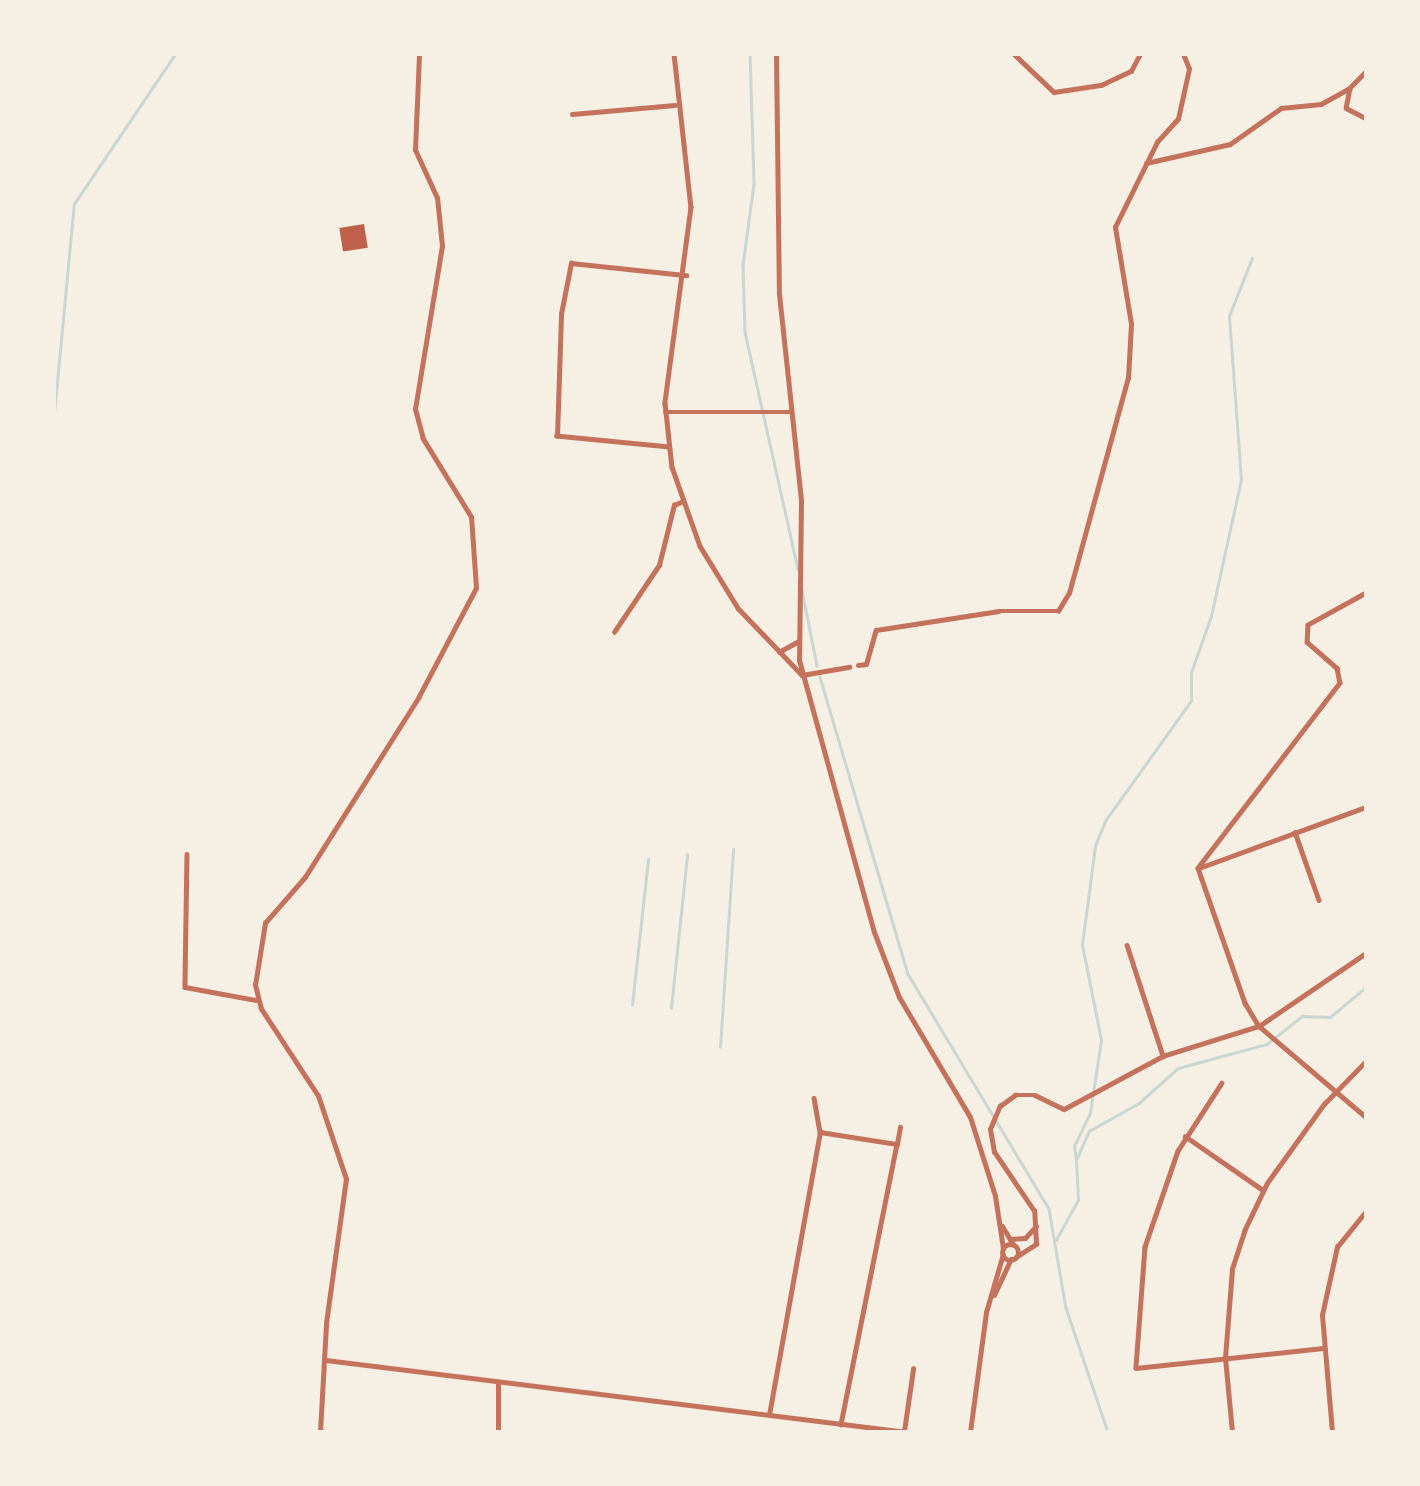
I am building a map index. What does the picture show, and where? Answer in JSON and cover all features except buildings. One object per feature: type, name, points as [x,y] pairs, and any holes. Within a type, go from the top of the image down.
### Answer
[{"type":"street","points":[[320,1432],[346,1179],[318,1096],[256,1000],[265,923],[305,877],[418,698],[476,588],[471,517],[423,439],[415,409],[442,246],[437,198],[415,150],[419,54]]},
{"type":"street","points":[[674,54],[676,105],[691,191],[686,275],[665,412],[668,447],[683,500],[727,595],[802,676]]},
{"type":"street","points":[[776,54],[778,286],[800,500],[796,610],[802,676],[874,933],[899,997],[956,1083],[1001,1224],[1011,1241],[1014,1258]]},
{"type":"street","points":[[1014,54],[1054,92],[1131,71],[1140,54]]},
{"type":"street","points":[[858,666],[866,664],[876,630],[999,611],[1058,611],[1069,593],[1128,378],[1132,324],[1113,239],[1146,163],[1178,119],[1189,69],[1184,54]]},
{"type":"street","points":[[1146,163],[1230,144],[1281,108],[1321,104],[1350,88],[1366,72]]},
{"type":"street","points":[[1350,88],[1346,108],[1366,117]]},
{"type":"street","points":[[572,114],[676,105]]},
{"type":"street","points":[[668,447],[557,436],[562,305],[570,263],[686,275]]},
{"type":"street","points":[[665,412],[760,415],[793,412]]},
{"type":"street","points":[[614,632],[659,565],[674,505],[683,500]]},
{"type":"street","points":[[1198,868],[1340,683],[1337,668],[1307,642],[1308,625],[1366,593]]},
{"type":"street","points":[[779,652],[797,642]]},
{"type":"street","points":[[802,676],[849,667]]},
{"type":"street","points":[[1198,868],[1366,807]]},
{"type":"street","points":[[1295,832],[1319,900]]},
{"type":"street","points":[[187,854],[185,987],[256,1000]]},
{"type":"street","points":[[1198,868],[1245,1003],[1259,1026],[1366,1117]]},
{"type":"street","points":[[1126,946],[1163,1056]]},
{"type":"street","points":[[988,1307],[1014,1258],[1036,1244],[1034,1211],[994,1152],[990,1129],[1000,1106],[1014,1095],[1035,1096],[1064,1109],[1163,1056],[1259,1026],[1366,953]]},
{"type":"street","points":[[1232,1432],[1225,1358],[1232,1269],[1263,1190],[1336,1091],[1366,1061]]},
{"type":"street","points":[[1222,1083],[1185,1136],[1145,1247],[1136,1368],[1323,1348]]},
{"type":"street","points":[[769,1415],[820,1132],[814,1098]]},
{"type":"street","points":[[841,1424],[901,1127]]},
{"type":"street","points":[[820,1132],[897,1144]]},
{"type":"street","points":[[1185,1136],[1263,1190]]},
{"type":"street","points":[[1332,1432],[1322,1315],[1337,1247],[1366,1212]]},
{"type":"street","points":[[970,1432],[988,1307],[1003,1251],[1001,1224]]},
{"type":"street","points":[[1003,1251],[1011,1241],[1025,1238],[1036,1225]]},
{"type":"street","points":[[1003,1251],[1014,1258]]},
{"type":"street","points":[[326,1360],[906,1432],[913,1369]]},
{"type":"street","points":[[498,1382],[498,1432]]},
{"type":"waterway","points":[[54,414],[74,204],[175,54]]},
{"type":"waterway","points":[[750,54],[754,184],[743,265],[745,332],[798,569]]},
{"type":"waterway","points":[[1076,1160],[1074,1146],[1090,1113],[1101,1040],[1082,945],[1095,846],[1105,821],[1191,701],[1191,673],[1211,616],[1241,480],[1229,316],[1252,258]]},
{"type":"waterway","points":[[802,590],[817,666]]},
{"type":"waterway","points":[[820,677],[908,974],[1049,1209],[1066,1308],[1108,1432]]},
{"type":"waterway","points":[[720,1047],[733,849]]},
{"type":"waterway","points":[[671,1008],[687,855]]},
{"type":"waterway","points":[[632,1005],[648,859]]},
{"type":"waterway","points":[[1056,1240],[1078,1200],[1076,1160],[1089,1131],[1139,1103],[1178,1068],[1267,1044],[1302,1016],[1330,1017],[1366,987]]}]
